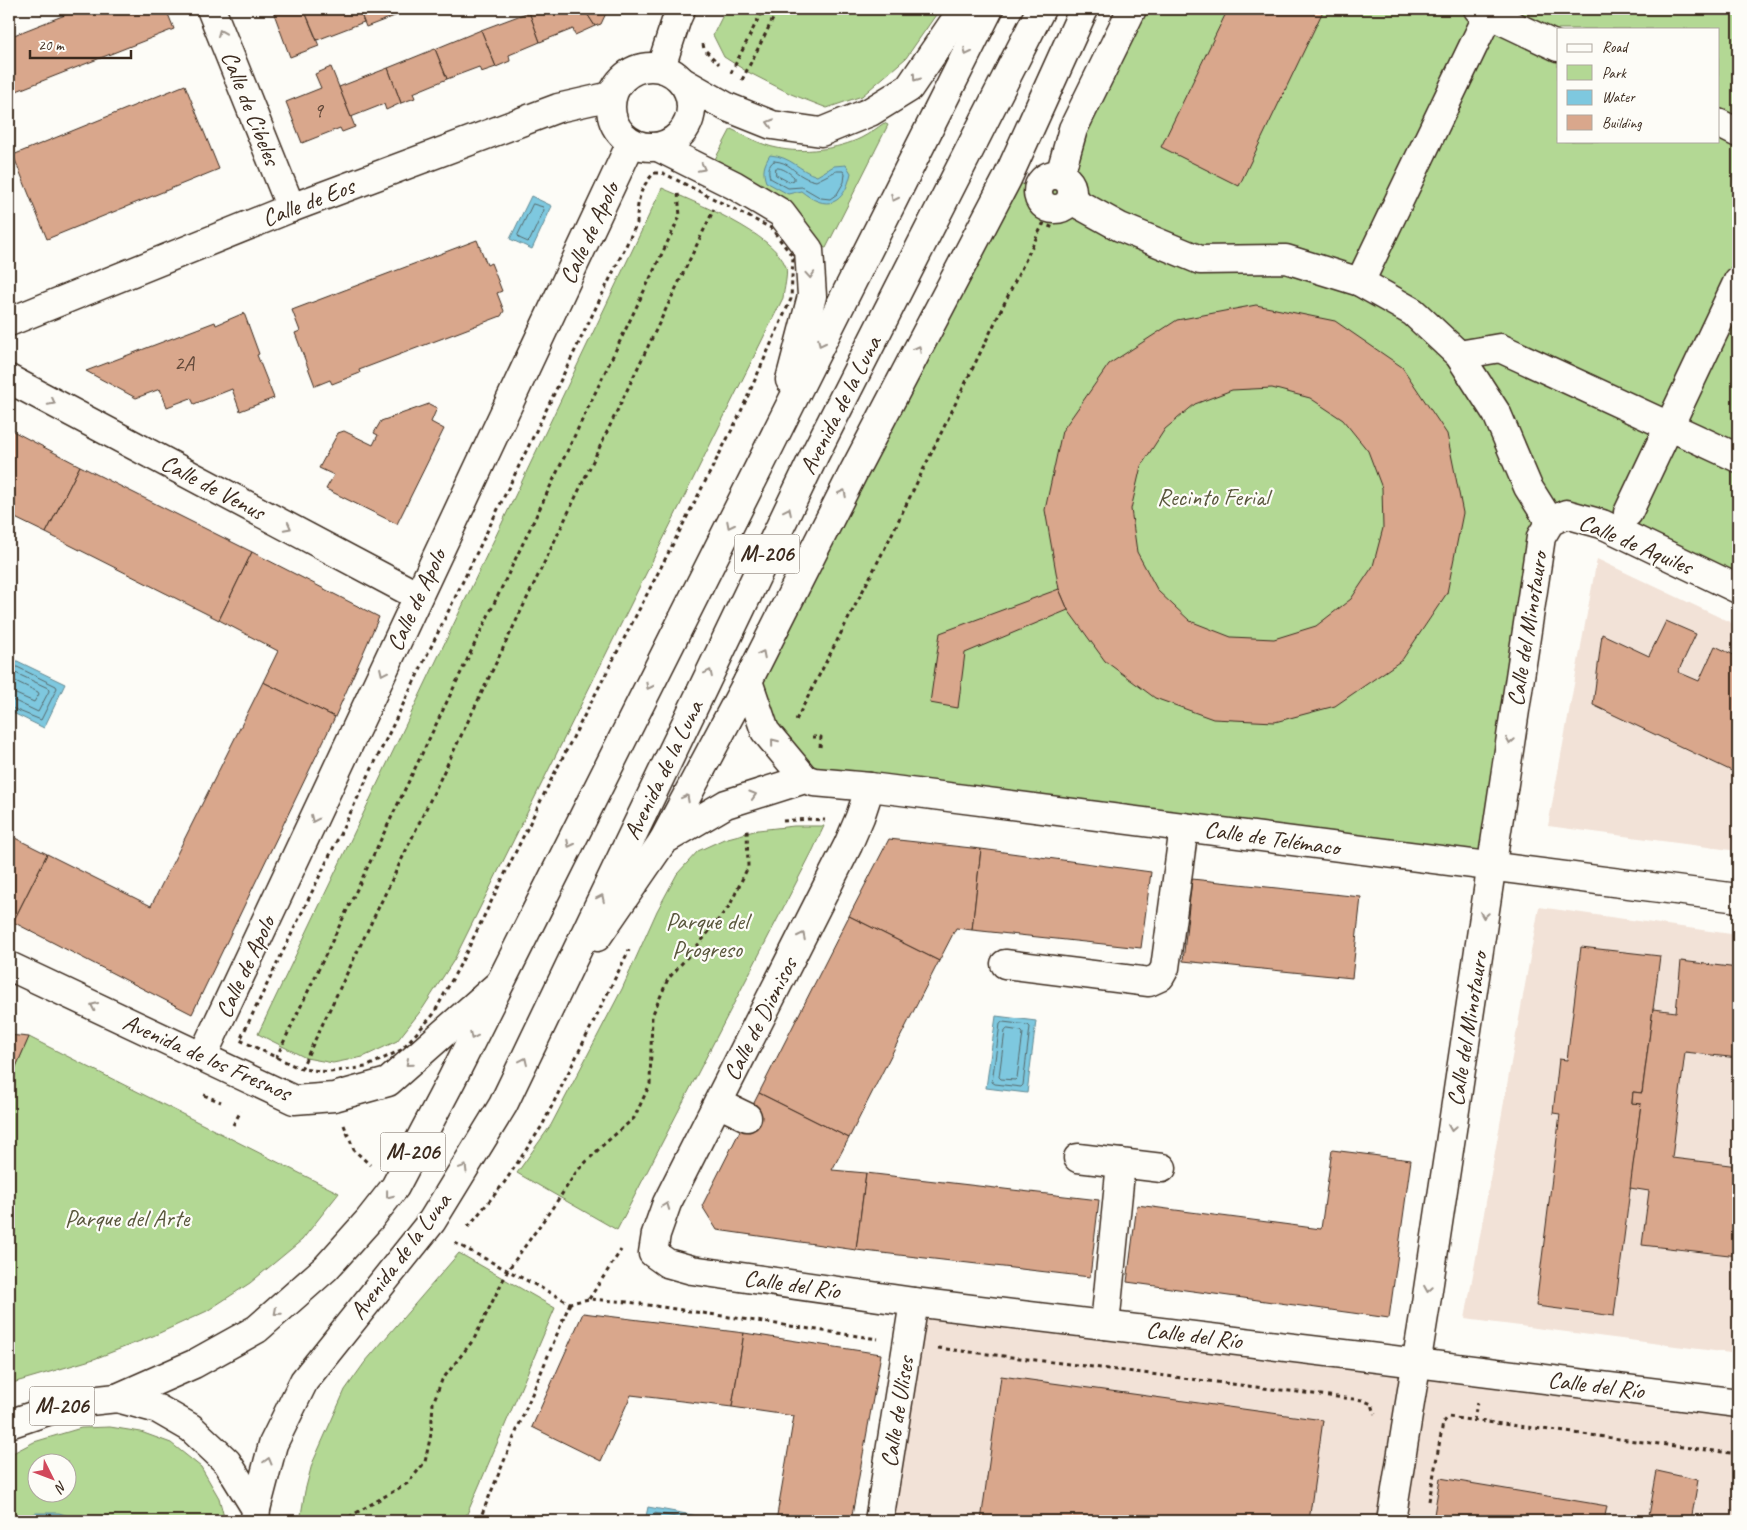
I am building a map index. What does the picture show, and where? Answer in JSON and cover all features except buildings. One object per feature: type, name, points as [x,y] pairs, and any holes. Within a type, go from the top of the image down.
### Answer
[{"type":"street","name":"Calle de Cibeles","points":[[211,9],[291,208]]},
{"type":"street","points":[[681,9],[677,18],[672,74],[691,99],[690,119],[677,138],[658,147],[645,147],[631,143],[621,135],[614,125],[610,110],[611,96],[620,80],[632,71],[646,66],[672,74],[727,107],[772,125],[821,132],[870,112],[908,88],[963,9]]},
{"type":"street","name":"Avenida de la Luna","points":[[117,1398],[194,1364],[257,1329],[326,1268],[369,1220],[395,1187],[452,1079],[989,9]]},
{"type":"street","name":"Avenida de la Luna","points":[[256,1515],[273,1444],[304,1380],[432,1222],[503,1105],[814,456],[1041,9]]},
{"type":"street","points":[[547,1010],[663,841],[748,682],[853,473],[1007,179],[1084,9]]},
{"type":"street","points":[[1049,182],[1132,9]]},
{"type":"street","points":[[1360,282],[1486,10],[1557,46]]},
{"type":"street","name":"Calle de Eos","points":[[9,322],[291,208],[558,108],[611,96]]},
{"type":"street","points":[[1720,124],[1738,133]]},
{"type":"street","name":"Calle de Apolo","points":[[202,1057],[631,143]]},
{"type":"street","points":[[658,147],[681,170],[734,186],[781,213],[809,250],[812,296],[775,435]]},
{"type":"street","points":[[1007,179],[1049,182],[1069,180],[1073,190],[1072,200],[1120,227],[1200,260],[1286,259],[1360,282],[1413,312],[1459,355],[1498,414],[1546,529]]},
{"type":"street","points":[[1628,513],[1738,281]]},
{"type":"street","points":[[1459,355],[1500,348],[1738,458]]},
{"type":"street","name":"Calle de Venus","points":[[9,379],[418,596]]},
{"type":"street","name":"Calle de Aquiles","points":[[1546,529],[1566,514],[1602,524],[1738,589]]},
{"type":"street","name":"Calle del Minotauro","points":[[1391,1521],[1491,867],[1546,529]]},
{"type":"street","points":[[748,682],[765,730],[810,781]]},
{"type":"street","name":"Calle de Telémaco","points":[[663,841],[726,804],[810,781],[870,787],[1738,898]]},
{"type":"street","name":"Calle de Dionisos","points":[[654,1253],[656,1234],[667,1203],[848,845],[870,787]]},
{"type":"street","points":[[1005,964],[1149,982],[1160,977],[1165,968],[1184,827]]},
{"type":"street","name":"Avenida de los Fresnos","points":[[9,966],[294,1100],[334,1097],[388,1082],[498,985]]},
{"type":"street","points":[[718,1103],[747,1117]]},
{"type":"street","points":[[1078,1158],[1162,1168]]},
{"type":"street","points":[[1105,1325],[1121,1163]]},
{"type":"street","name":"Calle del Río","points":[[654,1253],[667,1263],[692,1270],[914,1302],[1738,1403]]},
{"type":"street","name":"Calle de Ulises","points":[[879,1521],[914,1302]]},
{"type":"street","name":"M-206","points":[[9,1424],[71,1403],[117,1398],[158,1409],[191,1428],[227,1462],[256,1515]]},
{"type":"path","points":[[730,75],[764,9]]},
{"type":"path","points":[[701,36],[704,49],[730,75],[742,80],[778,9]]},
{"type":"path","points":[[202,1094],[219,1102],[238,1100],[257,1082],[276,1057],[680,216],[681,170]]},
{"type":"path","points":[[681,170],[718,201],[771,228],[792,257],[791,299],[738,418],[550,782],[461,963],[433,1015],[401,1050],[366,1067],[330,1072],[300,1069],[240,1040],[637,223],[637,201],[646,182],[654,173],[681,170]]},
{"type":"path","points":[[300,1069],[718,201]]},
{"type":"path","points":[[793,727],[800,710],[887,544],[1043,224],[1061,231]]},
{"type":"path","points":[[808,737],[821,737],[810,781],[808,819]]},
{"type":"path","points":[[342,1521],[408,1483],[425,1462],[431,1434],[433,1403],[442,1380],[474,1339],[508,1270],[577,1171],[634,1118],[650,1084],[652,1016],[668,979],[730,905],[748,867],[748,832],[746,824]]},
{"type":"path","points":[[334,1097],[354,1150],[372,1167]]},
{"type":"path","points":[[455,1242],[570,1303],[589,1299],[628,1302],[907,1344],[1362,1400]]},
{"type":"path","points":[[479,1521],[570,1303]]},
{"type":"path","points":[[1428,1503],[1443,1423],[1448,1417],[1738,1454]]},
{"type":"shaded area","points":[[1597,559],[1738,626],[1738,851],[1548,826]]},
{"type":"shaded area","points":[[1539,907],[1738,935],[1738,1354],[1465,1319]]},
{"type":"shaded area","points":[[914,1302],[1738,1403],[1738,1521],[879,1521]]},
{"type":"green space","points":[[726,9],[940,9],[906,58],[862,96],[827,108],[791,94],[746,71],[724,57],[713,35]]},
{"type":"green space","name":"Recinto Ferial","points":[[1132,9],[1738,9],[1738,589],[1602,524],[1550,522],[1491,867],[814,782],[748,681],[1007,179],[1038,189],[1042,181],[1050,175]]},
{"type":"green space","points":[[884,123],[888,125],[826,248],[821,247],[806,223],[792,208],[713,163],[731,129],[771,147],[798,151],[831,148],[852,142],[867,135]]},
{"type":"green space","points":[[662,188],[732,220],[766,242],[779,254],[786,267],[783,298],[454,960],[423,1008],[397,1041],[363,1057],[333,1063],[306,1058],[258,1034]]},
{"type":"green space","name":"Parque del Progreso","points":[[794,826],[824,826],[617,1230],[517,1173],[551,1125],[622,989],[657,911],[677,874],[698,851],[724,839],[758,830]]},
{"type":"green space","name":"Parque del Arte","points":[[29,1037],[339,1193],[302,1240],[250,1283],[207,1311],[153,1336],[94,1359],[9,1384],[9,1083]]},
{"type":"green space","points":[[459,1253],[555,1308],[464,1521],[300,1521],[312,1464],[345,1390],[365,1362]]},
{"type":"green space","points":[[110,1427],[141,1432],[171,1443],[201,1467],[219,1498],[225,1521],[9,1521],[9,1455],[34,1442],[81,1428]]},
{"type":"water","points":[[770,155],[784,158],[817,176],[834,166],[846,165],[851,173],[848,184],[839,198],[833,202],[819,202],[801,191],[788,194],[766,182],[764,168]]},
{"type":"water","points":[[531,196],[552,206],[532,249],[510,239]]},
{"type":"water","points":[[9,657],[65,684],[44,728],[9,711]]},
{"type":"water","points":[[996,1016],[1036,1021],[1027,1093],[986,1088]]},
{"type":"water","points":[[648,1507],[720,1520],[720,1521],[645,1521]]},
{"type":"water","points":[[36,1513],[59,1513],[85,1521],[17,1521]]}]
